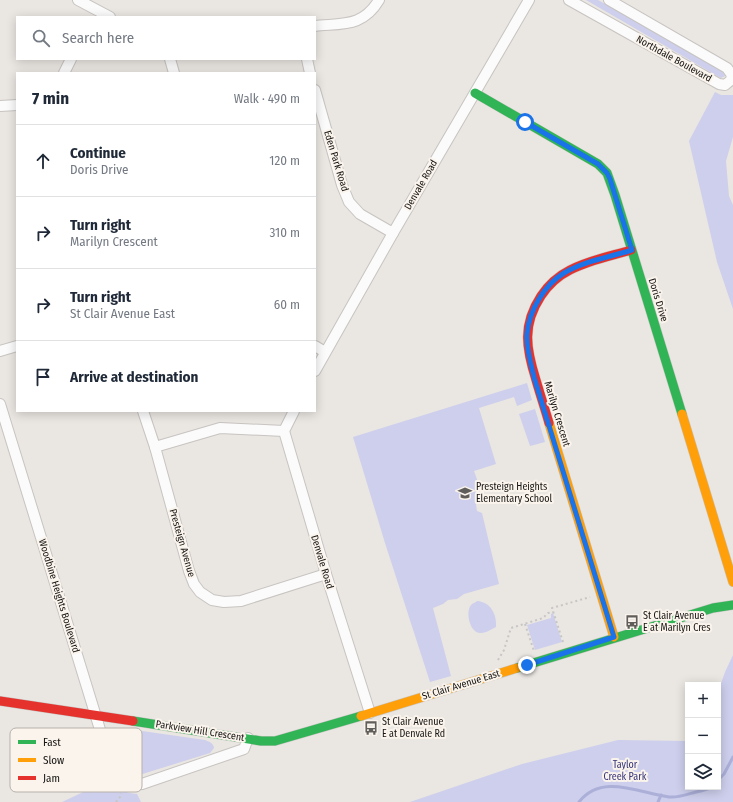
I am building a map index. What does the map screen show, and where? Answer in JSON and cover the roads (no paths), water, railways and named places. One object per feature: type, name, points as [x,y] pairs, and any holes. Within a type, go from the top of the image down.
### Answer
[{"type":"street","points":[[78,0],[95,14],[105,16]]},
{"type":"street","points":[[316,26],[362,19],[373,10],[379,0]]},
{"type":"street","name":"Denvale Road","points":[[316,369],[393,233],[529,0]]},
{"type":"street","name":"Northdale Boulevard","points":[[569,0],[719,84],[725,85],[731,80],[732,75],[727,68],[609,0]]},
{"type":"street","points":[[64,72],[70,60]]},
{"type":"street","points":[[170,60],[174,72]]},
{"type":"street","points":[[307,60],[310,72]]},
{"type":"street","name":"Doris Drive","points":[[475,93],[603,168],[607,173],[616,195],[733,582]]},
{"type":"street","name":"Eden Park Road","points":[[316,94],[342,185],[349,202],[360,214],[393,233]]},
{"type":"street","points":[[0,106],[16,105]]},
{"type":"street","name":"Marilyn Crescent","points":[[614,637],[534,377],[528,348],[527,334],[529,322],[538,301],[550,284],[564,273],[580,265],[632,250]]},
{"type":"street","points":[[0,351],[16,346]]},
{"type":"street","points":[[316,347],[325,352]]},
{"type":"street","name":"Woodbine Heights Boulevard","points":[[0,404],[100,728]]},
{"type":"street","name":"Presteign Avenue","points":[[143,412],[155,447],[189,572],[194,584],[200,592],[212,600],[224,602],[240,601],[326,574]]},
{"type":"street","points":[[155,447],[220,428],[284,430],[293,412]]},
{"type":"street","name":"Denvale Road","points":[[284,430],[326,574],[370,713]]},
{"type":"street","name":"St Clair Avenue East","points":[[281,740],[614,637],[713,608],[733,605]]},
{"type":"street","name":"Parkview Hill Crescent","points":[[0,701],[268,741],[281,740]]},
{"type":"street","name":"Woodbine Heights Boulevard","points":[[142,784],[244,749],[248,738]]},
{"type":"waterway","points":[[721,777],[733,757]]},
{"type":"waterway","points":[[579,802],[588,793],[599,788],[621,787],[669,797],[683,796],[704,790]]},
{"type":"waterway","points":[[658,802],[661,795]]},
{"type":"place","name":"Presteign Heights Elementary School","points":[[465,493]]},
{"type":"place","name":"St Clair Avenue E at Marilyn Cres","points":[[632,622]]},
{"type":"place","name":"St Clair Avenue E at Denvale Rd","points":[[371,728]]},
{"type":"park label","name":"Taylor Creek Park","points":[[625,770]]}]
